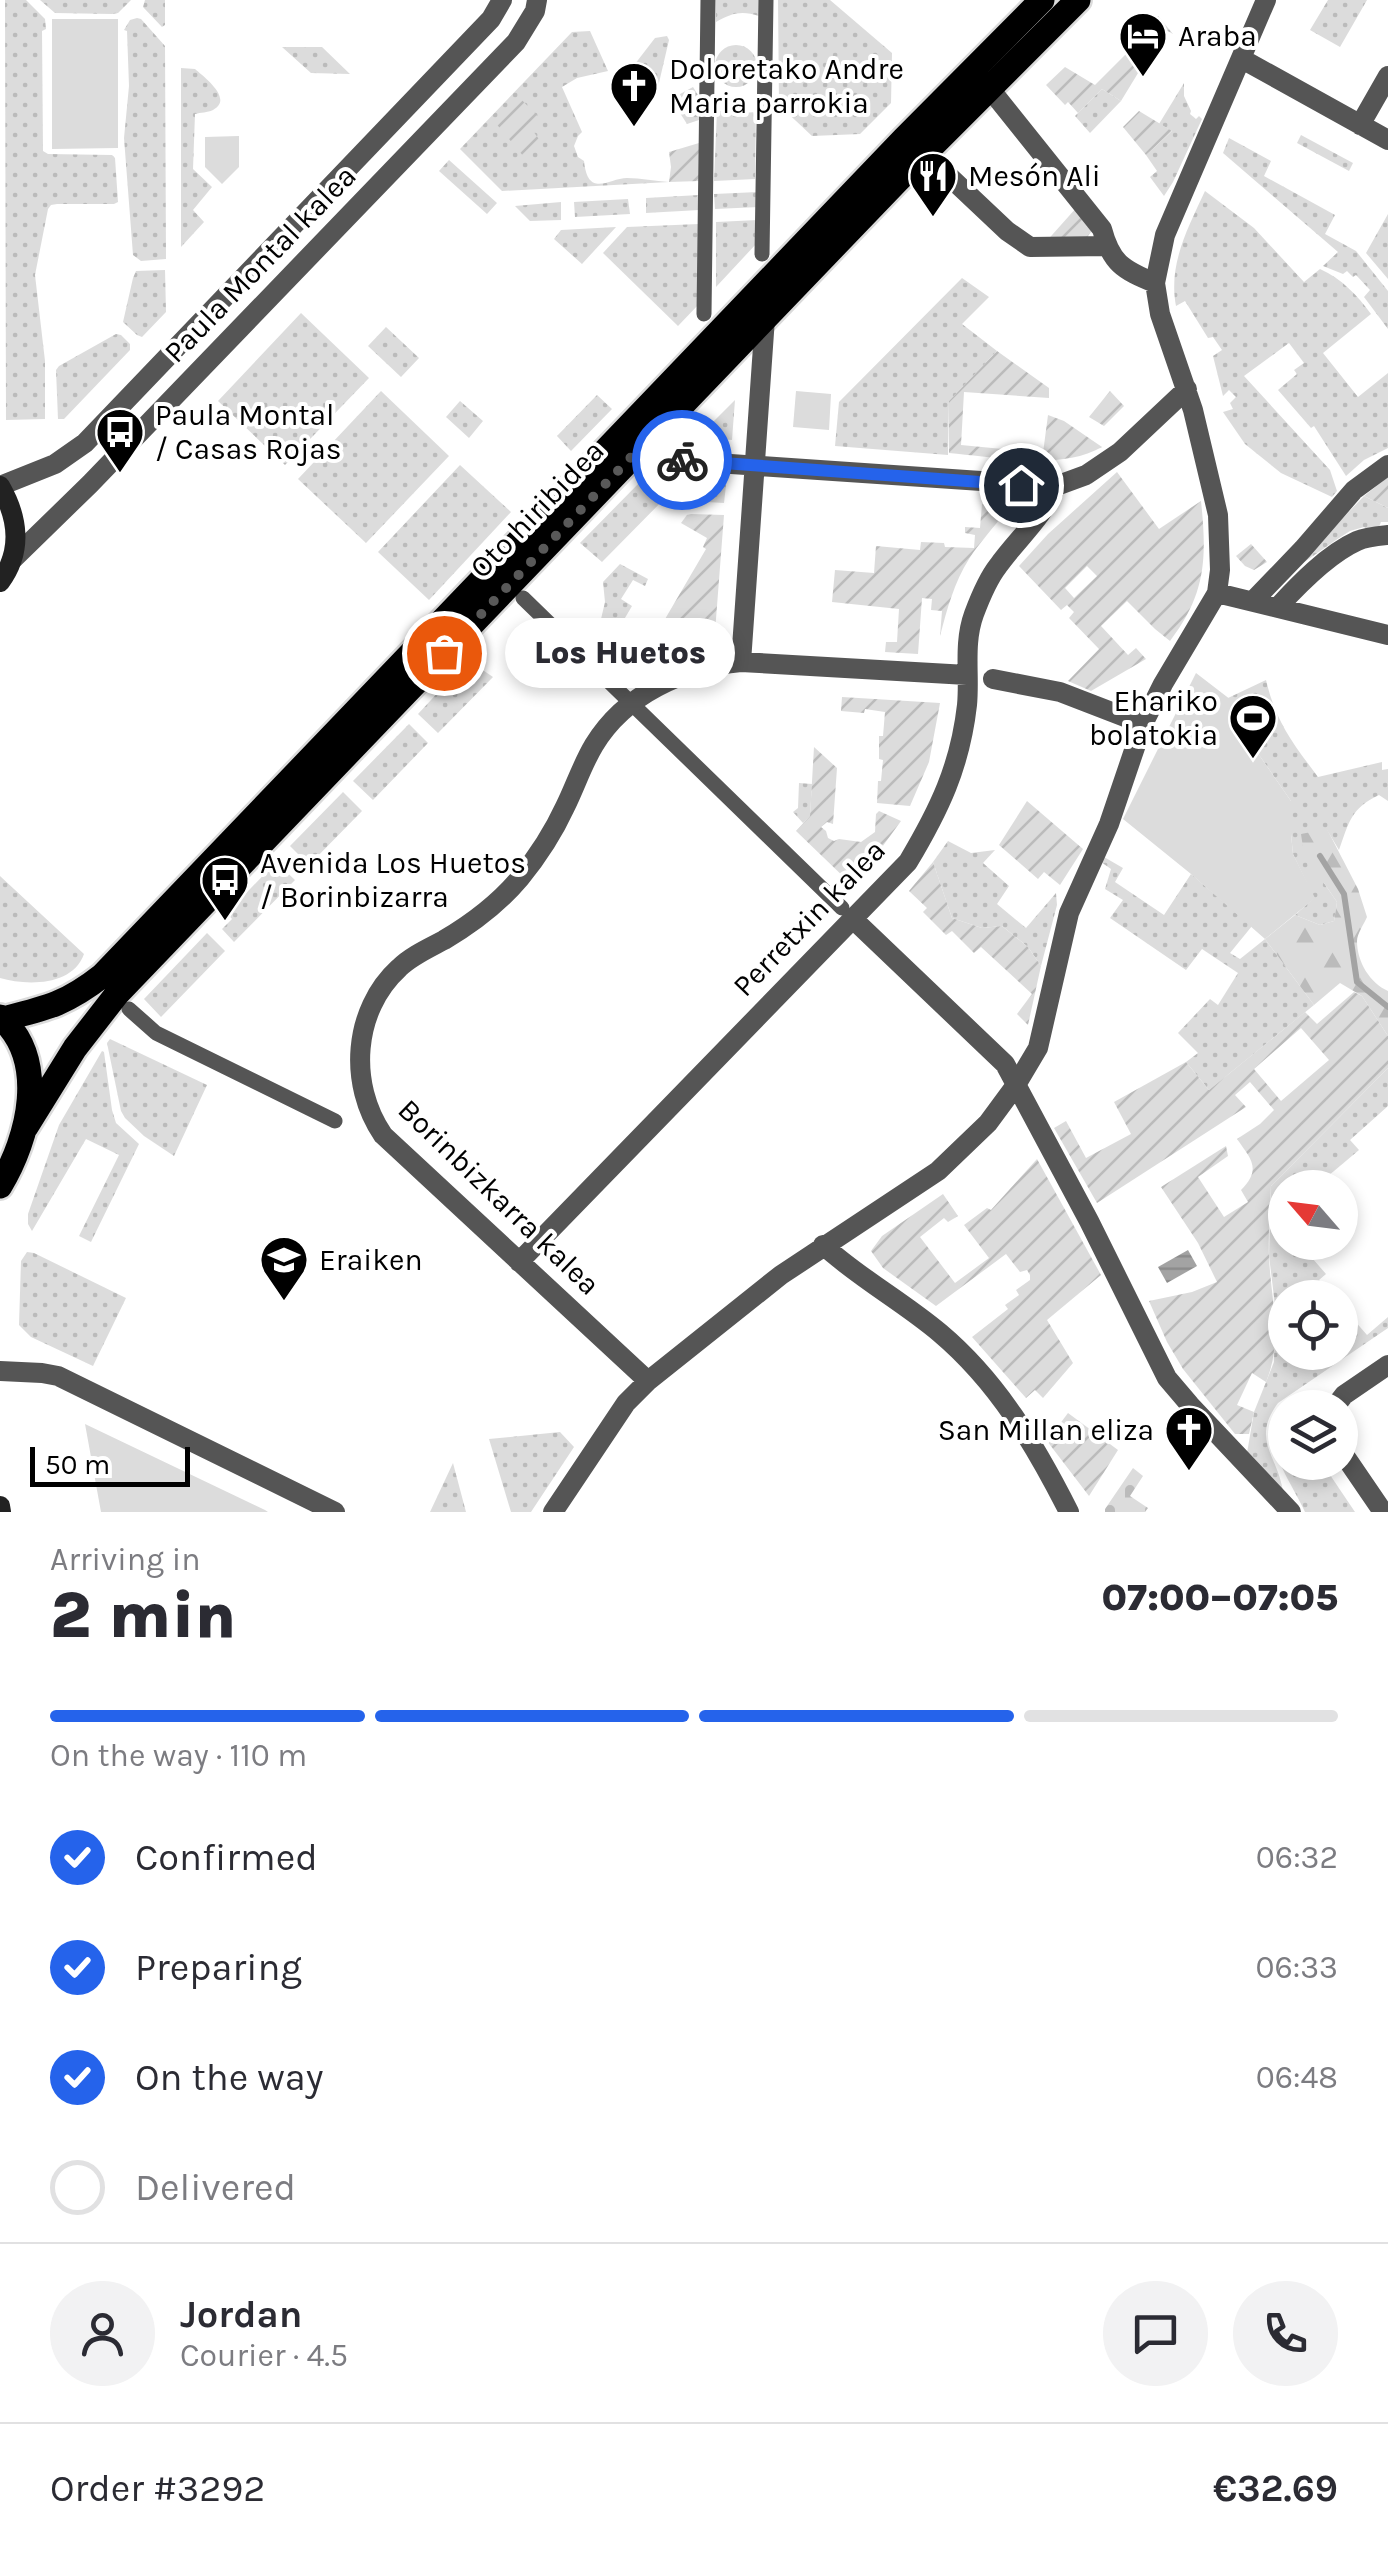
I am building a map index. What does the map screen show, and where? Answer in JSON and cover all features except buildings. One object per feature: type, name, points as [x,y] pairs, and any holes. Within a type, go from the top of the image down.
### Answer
[{"type":"main road","name":"Oto hiribidea","points":[[26,1127],[75,1048],[117,994],[923,155],[1042,0]]},
{"type":"main road","name":"Oto hiribidea","points":[[1,1018],[52,1007],[102,975],[527,530],[982,78],[1078,0]]},
{"type":"main road","points":[[0,486],[16,521],[12,560],[0,582]]},
{"type":"main road","points":[[0,1186],[12,1167],[26,1127],[30,1089],[22,1046],[1,1018]]},
{"type":"street","name":"Paula Montal kalea","points":[[0,486],[55,464],[85,443],[491,19],[502,0]]},
{"type":"street","name":"Paula Montal kalea","points":[[12,560],[516,42],[536,11],[538,0]]},
{"type":"street","points":[[704,314],[708,0]]},
{"type":"street","points":[[762,254],[766,0]]},
{"type":"street","points":[[553,1512],[626,1404],[648,1381],[781,1275],[938,1172],[988,1123],[1038,1048],[1068,913],[1108,824],[1143,724],[1216,593],[1220,570],[1218,514],[1187,390],[1160,314],[1155,283],[1165,235],[1266,0]]},
{"type":"street","points":[[1242,59],[1388,140]]},
{"type":"street","points":[[1360,125],[1388,76]]},
{"type":"street","points":[[982,78],[1102,228],[1112,256],[1129,272],[1155,283]]},
{"type":"street","points":[[923,155],[1006,232],[1030,247],[1107,246]]},
{"type":"street","points":[[741,662],[765,318]]},
{"type":"street","points":[[635,453],[656,459],[1056,486],[1086,475],[1120,452],[1187,390]]},
{"type":"street","points":[[1253,601],[1354,490],[1388,465]]},
{"type":"street","name":"Perretxin kalea","points":[[519,1262],[848,914],[908,862],[946,792],[960,752],[972,619],[995,570],[1048,504],[1056,486]]},
{"type":"street","points":[[1278,607],[1314,572],[1358,540],[1388,536]]},
{"type":"street","points":[[1216,593],[1388,635]]},
{"type":"street","points":[[523,598],[1005,1064],[1167,1378],[1291,1512]]},
{"type":"street","name":"Borinbizkarra kalea","points":[[648,1381],[383,1135],[374,1122],[361,1082],[359,1056],[362,1035],[379,991],[400,966],[482,915],[518,880],[550,837],[603,732],[630,705],[678,676],[712,665],[741,662],[967,675]]},
{"type":"street","points":[[993,679],[1060,692],[1143,724]]},
{"type":"street","points":[[129,1010],[156,1032],[334,1121]]},
{"type":"street","points":[[824,1245],[848,1267],[942,1334],[981,1373],[1025,1430],[1069,1512]]},
{"type":"street","points":[[1353,1390],[1388,1365]]},
{"type":"street","points":[[0,1372],[58,1376],[335,1512]]},
{"type":"street","points":[[1358,1475],[1383,1512]]},
{"type":"green space","points":[[5,0],[26,0],[45,19],[43,151],[115,158],[118,202],[57,204],[48,209],[35,275],[45,361],[45,419],[6,420]]},
{"type":"green space","points":[[40,0],[131,0],[112,14],[55,13]]},
{"type":"green space","points":[[145,0],[165,0],[165,25],[162,27],[143,7]]},
{"type":"green space","points":[[716,0],[759,0],[759,16],[737,13],[716,22]]},
{"type":"green space","points":[[778,0],[830,0],[892,53],[891,103],[860,134],[812,136],[779,105]]},
{"type":"green space","points":[[1328,0],[1367,0],[1340,47],[1310,30]]},
{"type":"green space","points":[[1158,16],[1173,34],[1164,29],[1150,52],[1132,42]]},
{"type":"green space","points":[[137,18],[165,46],[166,259],[141,261],[133,255],[124,138],[129,86],[124,30],[130,20]]},
{"type":"green space","points":[[52,19],[118,19],[118,148],[52,149]]},
{"type":"green space","points":[[590,31],[608,71],[577,78],[562,87],[582,132],[574,146],[584,161],[586,173],[590,180],[600,184],[627,178],[669,182],[502,191],[460,149],[572,32]]},
{"type":"green space","points":[[667,36],[658,87],[628,73],[655,38]]},
{"type":"green space","points":[[736,45],[751,51],[757,66],[751,81],[736,87],[721,81],[715,66],[721,51]]},
{"type":"green space","points":[[282,47],[322,47],[350,74],[311,73]]},
{"type":"green space","points":[[1130,50],[1146,60],[1121,101],[1102,89],[1078,113],[1046,85],[1065,67],[1095,85]]},
{"type":"green space","points":[[181,68],[195,69],[215,88],[220,100],[213,110],[195,114],[193,169],[212,187],[193,210],[204,222],[181,247]]},
{"type":"green space","points":[[1184,83],[1190,114],[1202,119],[1164,196],[1150,177],[1157,171],[1146,155],[1172,131],[1159,124]]},
{"type":"green space","points":[[693,87],[700,98],[699,120],[687,124],[671,99]]},
{"type":"green space","points":[[1102,89],[1121,101],[1090,133],[1075,116]]},
{"type":"green space","points":[[519,97],[542,121],[533,131],[541,142],[524,157],[494,121]]},
{"type":"green space","points":[[717,110],[730,114],[756,112],[755,179],[714,181]]},
{"type":"green space","points":[[1139,111],[1172,131],[1146,155],[1123,127]]},
{"type":"green space","points":[[1301,135],[1353,163],[1349,171],[1297,143]]},
{"type":"green space","points":[[239,136],[239,167],[222,184],[205,167],[205,137]]},
{"type":"green space","points":[[1229,138],[1271,161],[1264,176],[1335,215],[1325,234],[1356,251],[1388,291],[1388,329],[1364,297],[1370,290],[1356,275],[1323,266],[1338,252],[1223,153]]},
{"type":"green space","points":[[699,143],[699,181],[669,182],[669,152]]},
{"type":"green space","points":[[449,160],[497,203],[487,214],[439,171]]},
{"type":"green space","points":[[1205,191],[1254,228],[1304,282],[1320,269],[1348,288],[1371,314],[1323,353],[1358,397],[1388,373],[1388,448],[1364,460],[1346,476],[1314,426],[1311,428],[1278,390],[1304,363],[1289,343],[1244,376],[1330,470],[1337,491],[1332,497],[1281,473],[1245,444],[1223,412],[1233,409],[1230,403],[1236,397],[1229,390],[1223,396],[1213,356],[1222,350],[1213,337],[1208,338],[1185,301],[1176,306],[1177,261]]},
{"type":"green space","points":[[758,192],[759,207],[715,209],[714,194]]},
{"type":"green space","points":[[699,195],[699,210],[646,213],[646,198]]},
{"type":"green space","points":[[628,199],[630,214],[575,217],[574,202]]},
{"type":"green space","points":[[561,202],[561,220],[530,221],[515,206]]},
{"type":"green space","points":[[1077,207],[1093,229],[1083,243],[1044,244]]},
{"type":"green space","points":[[1388,214],[1388,279],[1366,253]]},
{"type":"green space","points":[[758,220],[757,243],[716,287],[716,222]]},
{"type":"green space","points":[[699,224],[699,304],[678,326],[603,253],[627,227]]},
{"type":"green space","points":[[616,227],[582,264],[554,239],[561,230]]},
{"type":"green space","points":[[165,270],[166,312],[142,337],[123,322],[133,278],[136,271]]},
{"type":"green space","points":[[962,278],[989,297],[962,324],[997,351],[949,401],[948,455],[835,446],[839,402]]},
{"type":"green space","points":[[301,313],[369,378],[285,465],[218,401]]},
{"type":"green space","points":[[386,327],[419,358],[401,377],[368,346]]},
{"type":"green space","points":[[116,334],[130,344],[130,350],[64,419],[58,419],[56,370]]},
{"type":"green space","points":[[997,351],[1049,388],[1049,398],[964,392],[961,445],[1043,453],[1048,415],[1102,447],[1067,459],[1048,460],[949,453],[949,401]]},
{"type":"green space","points":[[381,391],[449,456],[366,543],[298,479]]},
{"type":"green space","points":[[796,391],[831,394],[829,430],[793,427]]},
{"type":"green space","points":[[1110,391],[1124,406],[1104,426],[1089,417]]},
{"type":"green space","points":[[597,395],[612,409],[571,451],[557,436]]},
{"type":"green space","points":[[735,400],[732,440],[698,437]]},
{"type":"green space","points":[[460,401],[483,421],[469,438],[446,417]]},
{"type":"green space","points":[[460,465],[511,512],[429,600],[378,552]]},
{"type":"green space","points":[[1117,472],[1159,529],[1201,501],[1201,575],[1182,624],[1170,641],[1127,601],[1101,626],[1128,655],[1136,648],[1146,659],[1091,691],[1068,681],[1099,649],[1069,618],[1074,612],[1067,605],[1061,610],[1019,566],[1048,534]],"holes":[[[1087,566],[1097,576],[1074,598],[1065,588]]]},
{"type":"green space","points":[[1388,477],[1388,508],[1364,496]]},
{"type":"green space","points":[[641,481],[675,484],[602,562],[580,543]]},
{"type":"green space","points":[[699,483],[726,485],[724,503],[690,501],[678,506]]},
{"type":"green space","points":[[1364,496],[1388,508],[1388,522],[1368,530],[1364,527],[1350,531],[1293,570]]},
{"type":"green space","points":[[982,504],[1001,505],[1004,513],[964,568],[940,636],[942,611],[931,610],[932,599],[922,598],[918,654],[885,652],[886,642],[897,642],[899,609],[832,602],[835,570],[874,573],[876,546],[920,550],[921,542],[974,548],[975,535],[965,533],[965,527],[980,528]]},
{"type":"green space","points":[[691,514],[724,515],[714,645],[683,651],[642,670],[616,645],[620,638],[643,651],[651,643],[706,549],[703,547],[707,538],[681,523]]},
{"type":"green space","points":[[1251,544],[1267,562],[1254,570],[1236,556]]},
{"type":"green space","points":[[620,564],[648,579],[645,586],[633,580],[621,599],[632,606],[608,647],[597,636],[605,602],[603,582]]},
{"type":"green space","points":[[468,660],[493,677],[438,733],[418,714]]},
{"type":"green space","points":[[1196,673],[1235,703],[1230,713],[1291,801],[1293,854],[1315,898],[1265,939],[1123,819]]},
{"type":"green space","points":[[1266,680],[1280,720],[1318,777],[1382,762],[1382,770],[1388,769],[1388,801],[1379,795],[1357,811],[1339,850],[1327,830],[1324,883],[1337,902],[1334,921],[1320,925],[1295,915],[1314,898],[1293,854],[1291,801],[1230,713],[1228,698]]},
{"type":"green space","points":[[842,697],[940,703],[929,762],[910,806],[877,803],[883,760],[879,759],[879,736],[883,736],[885,712],[841,711]]},
{"type":"green space","points":[[409,724],[428,743],[373,800],[353,781]]},
{"type":"green space","points":[[814,747],[837,768],[833,824],[827,822],[821,827],[828,838],[861,842],[875,832],[879,811],[901,821],[850,883],[796,831],[810,816]]},
{"type":"green space","points":[[799,783],[812,784],[810,816],[803,823],[793,812],[798,808]]},
{"type":"green space","points":[[343,792],[362,811],[309,865],[290,846]]},
{"type":"green space","points":[[1027,801],[1083,849],[1060,885],[1044,872],[1038,879],[999,845]]},
{"type":"green space","points":[[1327,829],[1358,889],[1367,917],[1358,935],[1358,949],[1370,977],[1388,991],[1388,1036],[1362,996],[1340,983],[1314,1005],[1265,939],[1295,915],[1320,925],[1334,921],[1337,902],[1324,883],[1312,877],[1301,834]]},
{"type":"green space","points":[[948,841],[971,853],[995,850],[983,863],[1009,886],[997,904],[1026,928],[1056,893],[1057,905],[1041,966],[1028,947],[1002,926],[982,928],[952,918],[933,862]]},
{"type":"green space","points":[[1104,857],[1123,868],[1115,882],[1164,915],[1191,874],[1252,926],[1230,953],[1240,959],[1265,939],[1314,1005],[1209,1090],[1186,1062],[1198,1053],[1178,1033],[1210,999],[1218,1005],[1238,973],[1202,949],[1186,970],[1110,918],[1123,900],[1105,889],[1111,869],[1101,862]]},
{"type":"green space","points":[[276,862],[295,880],[234,942],[222,929],[232,919],[227,913]]},
{"type":"green space","points":[[933,862],[952,918],[982,928],[1002,926],[1028,947],[1041,966],[1028,1025],[1017,1014],[1032,994],[981,947],[974,953],[952,931],[946,935],[909,891]]},
{"type":"green space","points":[[0,876],[84,954],[70,972],[48,981],[0,978]]},
{"type":"green space","points":[[207,933],[225,951],[161,1017],[144,999]]},
{"type":"green space","points":[[1354,992],[1362,996],[1388,1036],[1388,1068],[1287,1170],[1268,1170],[1270,1370],[1266,1382],[1252,1373],[1237,1405],[1254,1412],[1249,1434],[1235,1434],[1183,1369],[1149,1301],[1217,1282],[1198,1243],[1161,1187],[1226,1146],[1228,1156],[1198,1177],[1224,1217],[1248,1202],[1241,1190],[1251,1176],[1252,1164],[1237,1139],[1274,1110],[1250,1082],[1235,1095],[1246,1107],[1097,1203],[1054,1128],[1066,1121],[1086,1158],[1131,1134],[1114,1102],[1186,1062],[1209,1090],[1305,1012],[1317,1024]],"holes":[[[1301,1028],[1329,1060],[1281,1101],[1254,1069]]]},
{"type":"green space","points":[[110,1039],[207,1085],[174,1156],[144,1136],[121,1111],[107,1043]]},
{"type":"green space","points":[[102,1051],[116,1123],[139,1144],[91,1242],[79,1236],[119,1155],[86,1139],[32,1231],[28,1214],[59,1125]]},
{"type":"green space","points":[[1388,1068],[1388,1106],[1350,1140],[1359,1150],[1335,1170],[1287,1170]]},
{"type":"green space","points":[[1037,1159],[1101,1275],[1047,1320],[1073,1363],[1043,1398],[1035,1390],[1026,1398],[972,1337],[1008,1309],[1005,1305],[1019,1295],[1016,1290],[1030,1280],[1027,1270],[1020,1272],[1006,1254],[936,1306],[883,1268],[871,1251],[882,1236],[943,1194],[958,1216],[948,1222],[944,1218],[920,1237],[955,1283],[989,1258],[964,1225],[987,1208],[991,1210]]},
{"type":"green space","points":[[27,1252],[126,1298],[93,1366],[31,1337],[19,1325],[21,1261]]},
{"type":"green space","points":[[1269,1260],[1314,1260],[1326,1274],[1319,1280],[1272,1280]]},
{"type":"green space","points":[[1388,1317],[1388,1328],[1358,1348],[1358,1325],[1367,1335]]},
{"type":"green space","points":[[1271,1370],[1326,1370],[1297,1390],[1268,1390],[1268,1475],[1247,1453],[1254,1412]]},
{"type":"green space","points":[[1068,1413],[1118,1450],[1089,1496],[1047,1441]]},
{"type":"green space","points":[[85,1424],[265,1510],[268,1512],[101,1512]]},
{"type":"green space","points":[[560,1432],[574,1447],[531,1512],[511,1512],[489,1439]]},
{"type":"green space","points":[[453,1463],[466,1512],[430,1512]]},
{"type":"green space","points":[[1133,1468],[1143,1476],[1130,1496],[1148,1508],[1145,1512],[1105,1512],[1105,1509]]},
{"type":"green space","points":[[1289,1480],[1333,1480],[1355,1512],[1305,1512]]},
{"type":"shaded area","points":[[1188,1250],[1197,1266],[1167,1283],[1158,1267]]},
{"type":"waterway","points":[[1320,856],[1344,894],[1357,982],[1388,1007]]},
{"type":"way so far","points":[[444,653],[635,453],[682,460]]},
{"type":"place","name":"Araba","points":[[1143,78]]},
{"type":"place","name":"Doloretako Andre Maria parrokia","points":[[634,128]]},
{"type":"place","name":"Mesón Ali","points":[[933,218]]},
{"type":"place","name":"Paula Montal / Casas Rojas","points":[[120,474]]},
{"type":"place","name":"Los Huetos","points":[[444,653]]},
{"type":"place","name":"Ehariko bolatokia","points":[[1253,760]]},
{"type":"place","name":"Avenida Los Huetos / Borinbizarra","points":[[225,922]]},
{"type":"place","name":"Eraiken","points":[[284,1302]]},
{"type":"place","name":"San Millan eliza","points":[[1189,1472]]},
{"type":"route","points":[[682,460],[1021,485]]}]
